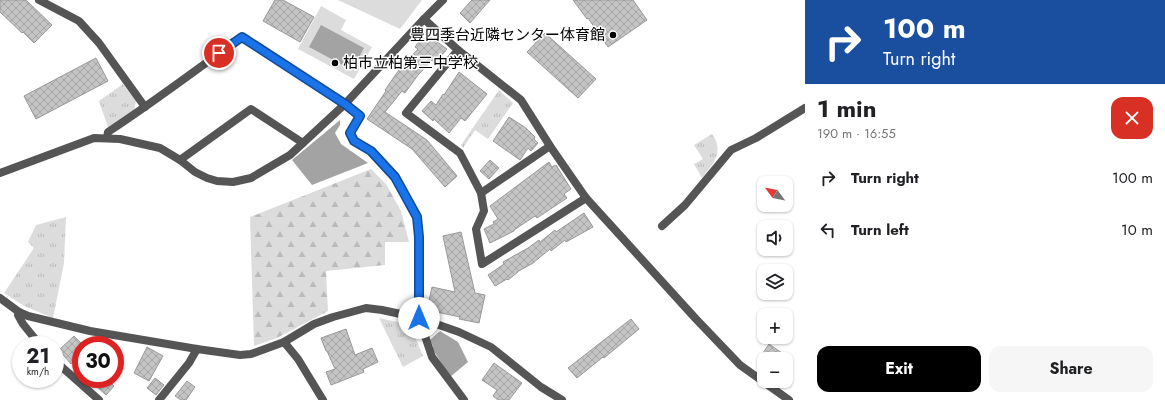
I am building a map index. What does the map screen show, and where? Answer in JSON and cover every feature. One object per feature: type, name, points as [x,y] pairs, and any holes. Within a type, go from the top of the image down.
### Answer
[{"type":"street","points":[[39,0],[79,21],[99,43],[145,107]]},
{"type":"street","points":[[0,173],[94,138],[106,138],[120,139],[160,148],[180,160],[195,172],[217,181],[234,182],[250,178],[290,155],[345,104],[443,0]]},
{"type":"street","points":[[424,19],[458,50],[521,100],[550,146],[586,198],[740,365],[789,400]]},
{"type":"street","points":[[106,138],[108,132],[242,37],[345,104],[360,116],[350,133],[354,141],[371,151],[395,177],[417,217],[419,237],[419,318],[432,357],[460,399]]},
{"type":"street","points":[[458,50],[406,113],[460,153],[481,193],[484,211],[476,229],[482,264],[586,198]]},
{"type":"street","points":[[662,226],[685,205],[731,150],[756,138],[805,108]]},
{"type":"street","points":[[180,160],[251,109],[303,143]]},
{"type":"street","points":[[481,193],[550,146]]},
{"type":"street","points":[[0,298],[19,312],[28,316],[90,331],[240,355],[251,354],[284,342],[314,324],[333,317],[366,308],[382,310],[419,318],[459,332],[491,347],[541,387],[562,400]]},
{"type":"street","points":[[19,312],[18,314],[23,324],[33,336]]},
{"type":"street","points":[[284,342],[298,359],[323,400]]},
{"type":"street","points":[[159,400],[189,362],[197,349]]},
{"type":"street","points":[[64,369],[99,400]]},
{"type":"green space","points":[[338,0],[422,0],[400,29]]},
{"type":"green space","points":[[321,6],[346,20],[341,30],[372,47],[354,79],[298,49]]},
{"type":"green space","points":[[123,84],[136,101],[134,111],[108,127],[99,101]]},
{"type":"green space","points":[[499,90],[513,103],[488,139],[475,130],[463,148],[461,145]]},
{"type":"green space","points":[[712,134],[716,140],[717,146],[716,158],[702,178],[694,164],[703,159],[694,145]]},
{"type":"green space","points":[[371,169],[386,184],[401,211],[409,242],[385,242],[385,265],[326,271],[328,311],[277,338],[254,346],[250,217]]},
{"type":"green space","points":[[66,217],[64,263],[53,318],[24,306],[4,293],[34,248],[28,242],[36,225]]},
{"type":"green space","points":[[379,318],[406,324],[411,327],[423,356],[403,367]]},
{"type":"shaded area","points":[[321,25],[364,48],[352,70],[309,47]]},
{"type":"shaded area","points":[[340,120],[340,125],[335,133],[341,144],[368,163],[312,185],[292,160]]},
{"type":"shaded area","points":[[440,331],[458,342],[468,362],[450,377],[432,348],[433,346],[430,340]]},
{"type":"building","points":[[0,0],[26,0],[52,25],[34,43],[0,12]]},
{"type":"building","points":[[275,0],[283,0],[314,17],[300,42],[263,21]]},
{"type":"building","points":[[472,0],[490,0],[470,23],[460,13]]},
{"type":"building","name":"豊四季台近隣センター体育館","points":[[573,0],[633,0],[647,20],[608,47],[588,18],[587,19]]},
{"type":"building","points":[[545,33],[596,79],[578,98],[527,52]]},
{"type":"building","points":[[428,35],[447,49],[435,63],[432,60],[418,75],[405,93],[402,91],[385,112],[427,140],[457,176],[445,187],[412,149],[367,119],[401,67],[418,49],[415,47],[421,38],[424,40]]},
{"type":"building","points":[[96,58],[108,81],[36,119],[24,96]]},
{"type":"building","points":[[459,72],[487,94],[465,121],[461,118],[449,133],[434,119],[433,121],[422,111],[431,101],[436,105]]},
{"type":"building","points":[[509,117],[526,128],[535,137],[534,139],[538,143],[531,151],[528,148],[520,160],[493,141]]},
{"type":"building","points":[[490,160],[499,168],[489,179],[480,171]]},
{"type":"building","points":[[549,162],[552,167],[556,165],[571,189],[564,194],[567,198],[537,218],[535,216],[514,231],[490,243],[484,229],[494,224],[493,222],[498,219],[490,206]]},
{"type":"building","points":[[584,213],[593,227],[566,242],[565,240],[551,251],[550,249],[508,280],[507,279],[495,286],[488,275],[504,264],[503,262],[539,240],[540,242],[555,230],[556,232]]},
{"type":"building","points":[[461,232],[475,293],[485,295],[479,323],[459,319],[460,317],[427,310],[432,287],[455,292],[443,236]]},
{"type":"building","points":[[631,319],[639,329],[577,378],[568,368]]},
{"type":"building","points":[[346,329],[355,355],[372,348],[378,362],[363,369],[364,372],[331,385],[326,372],[335,369],[321,338]]},
{"type":"building","points":[[72,338],[71,364],[64,356],[64,345]]},
{"type":"building","points":[[769,344],[781,352],[764,352]]},
{"type":"building","points":[[147,347],[163,356],[149,381],[134,373]]},
{"type":"building","points":[[494,363],[522,383],[509,400],[498,400],[493,396],[497,390],[482,380]]},
{"type":"building","points":[[155,378],[164,385],[156,395],[147,388]]},
{"type":"building","points":[[187,381],[195,387],[186,400],[181,400],[175,396]]},
{"type":"building","points":[[98,388],[112,388],[106,395]]},
{"type":"place","name":"豊四季台近隣センター体育館","points":[[613,35]]},
{"type":"place","name":"柏市立柏第三中学校","points":[[335,63]]},
{"type":"route","points":[[219,53],[242,37],[345,104],[360,116],[350,133],[354,141],[371,151],[395,177],[417,217],[419,237],[419,318]]}]
